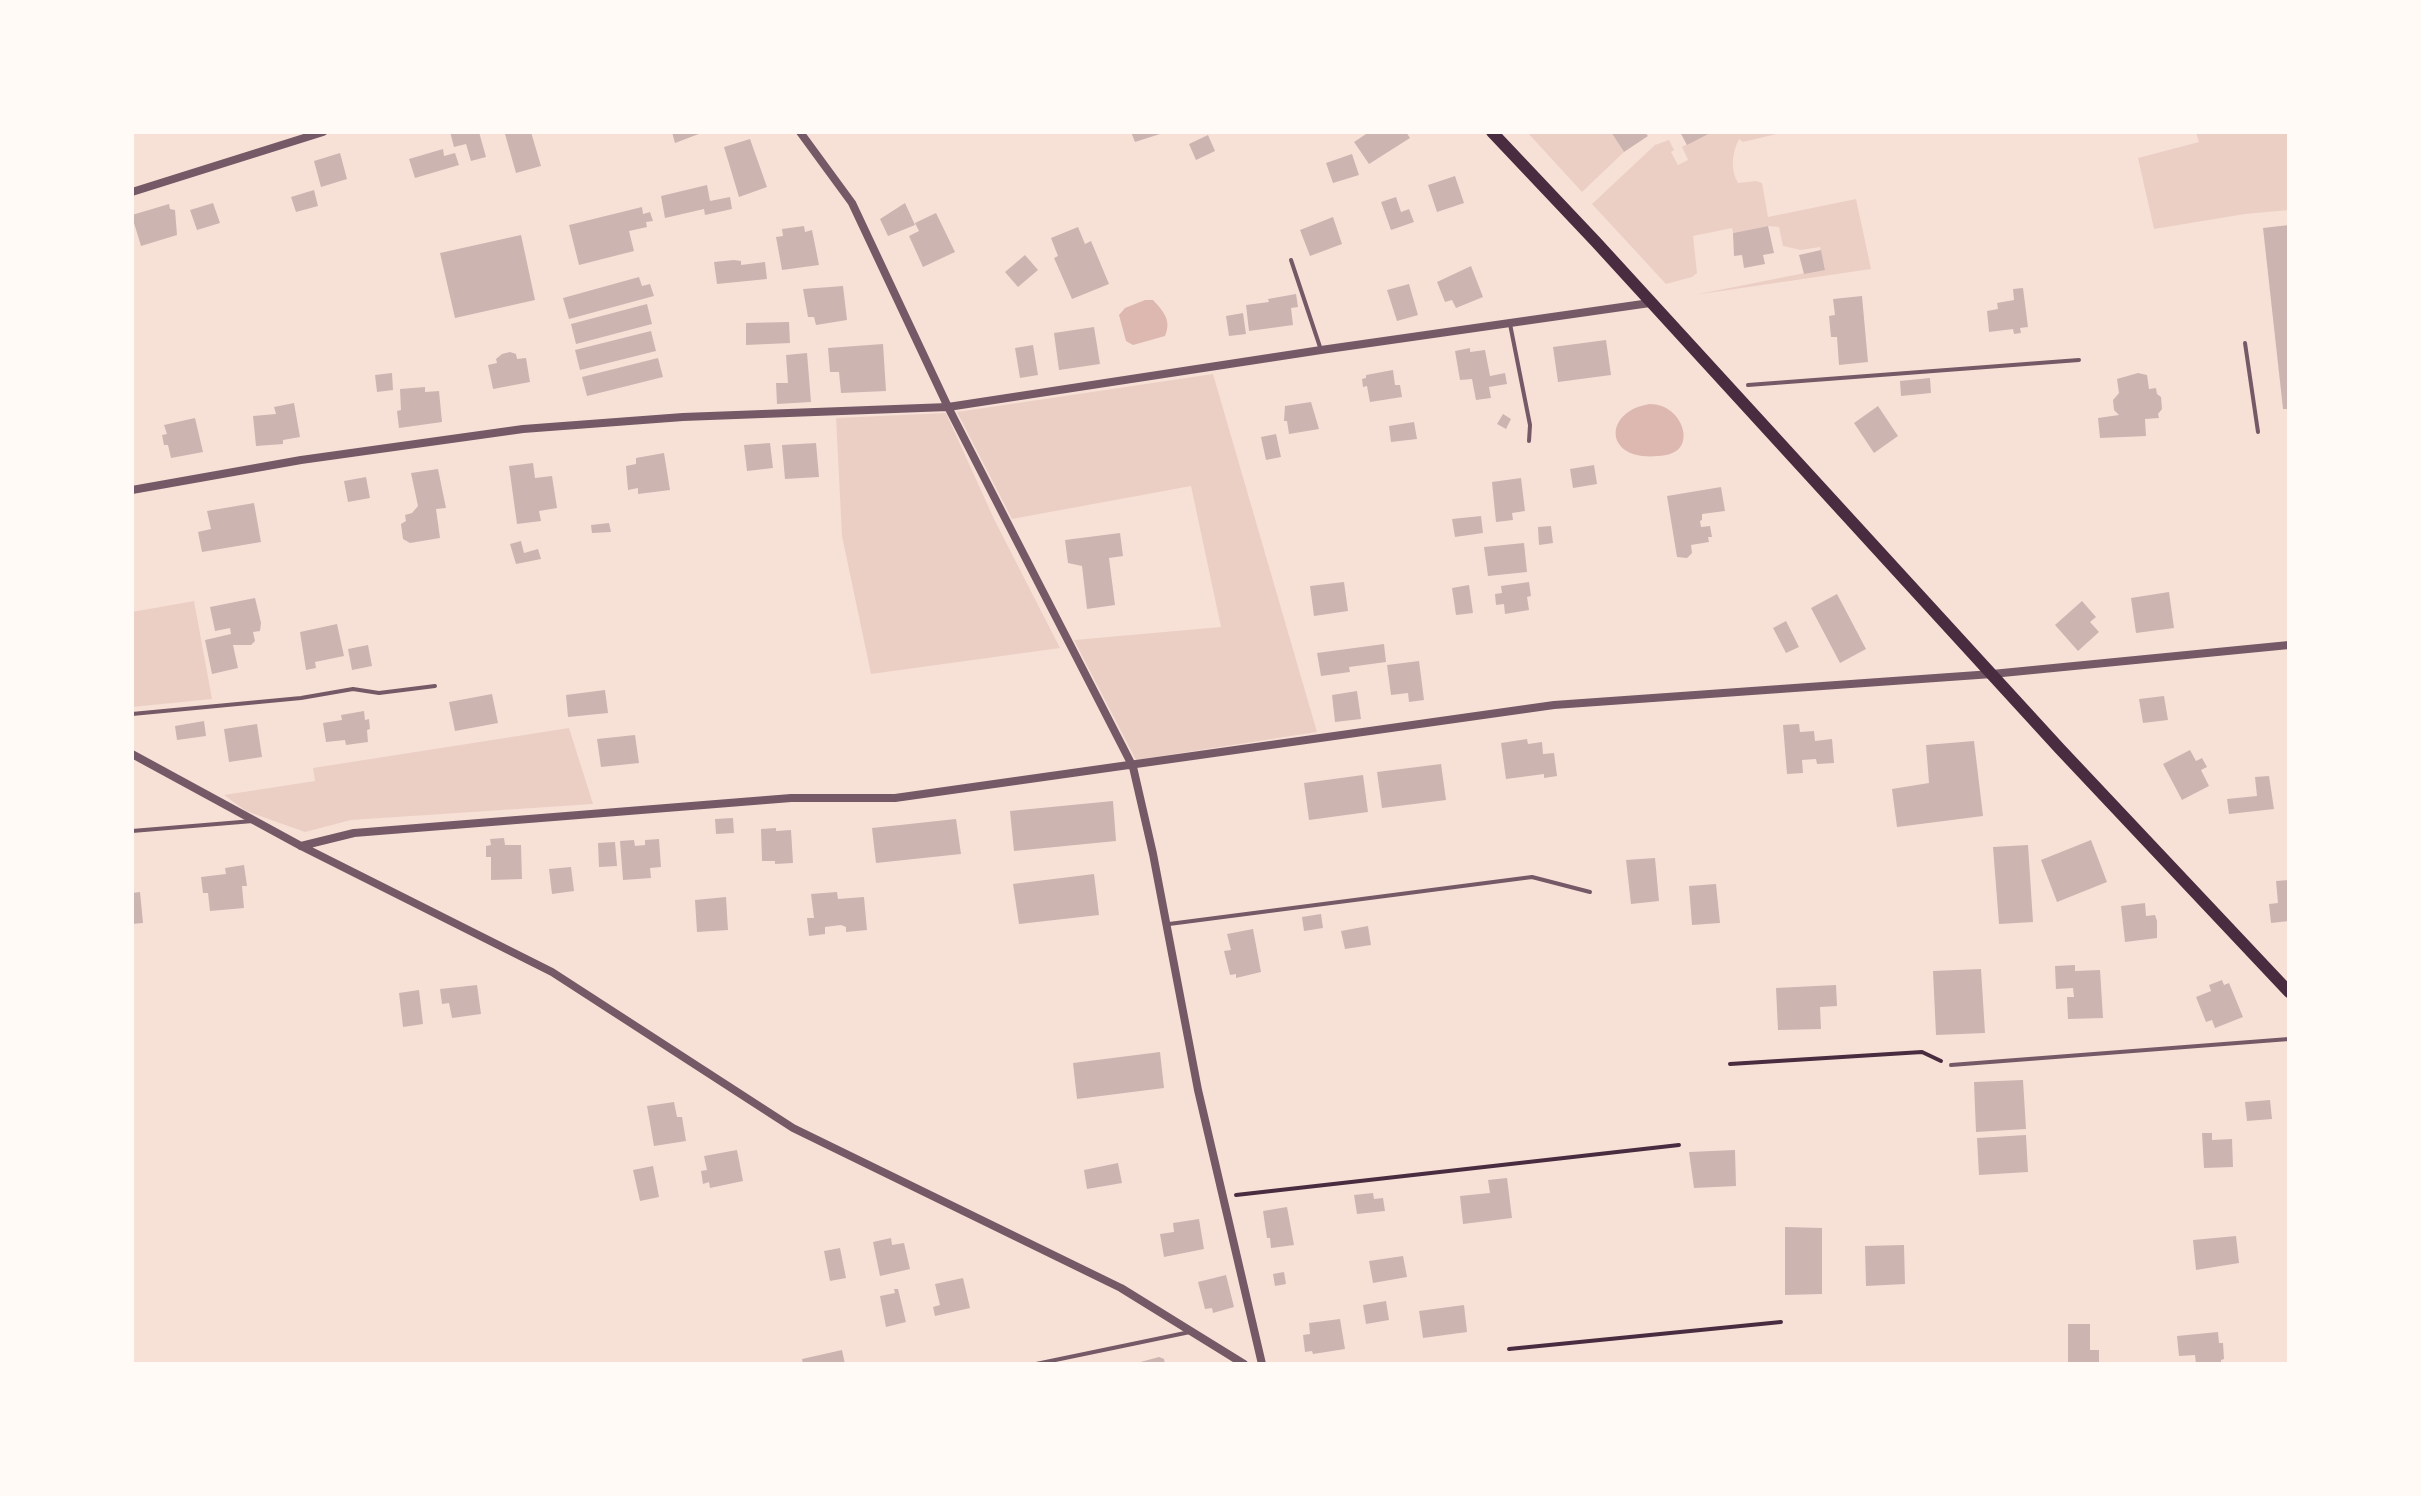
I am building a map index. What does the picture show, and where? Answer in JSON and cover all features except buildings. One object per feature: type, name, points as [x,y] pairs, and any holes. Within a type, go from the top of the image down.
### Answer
[{"type":"main road","points":[[1492,132],[2289,992]]},
{"type":"street","points":[[132,192],[323,132]]},
{"type":"street","points":[[801,133],[852,203],[948,407],[1133,767],[1198,1090],[1262,1364]]},
{"type":"street","points":[[132,490],[301,460],[523,429],[683,417],[948,407],[1650,303]]},
{"type":"street","points":[[301,846],[369,832],[791,798],[895,798],[1133,767],[1554,705],[1992,674],[2289,645]]},
{"type":"street","points":[[132,754],[301,846],[552,972],[793,1128],[1121,1288],[1244,1364]]},
{"type":"lane","points":[[1291,260],[1321,350]]},
{"type":"lane","points":[[1510,324],[1530,425],[1529,441]]},
{"type":"lane","points":[[2245,343],[2258,432]]},
{"type":"lane","points":[[1748,385],[2079,360]]},
{"type":"lane","points":[[132,714],[301,698],[353,689],[379,693],[435,686]]},
{"type":"lane","points":[[132,831],[255,821]]},
{"type":"lane","points":[[1166,925],[1532,877],[1590,892]]},
{"type":"lane","points":[[1951,1065],[2289,1039]]},
{"type":"lane","points":[[1036,1364],[1192,1332]]},
{"type":"path","points":[[1730,1064],[1922,1052],[1951,1065]]},
{"type":"path","points":[[1222,1197],[1679,1145]]},
{"type":"path","points":[[1509,1349],[1781,1322]]},
{"type":"shaded area","points":[[1527,132],[1611,132],[1624,152],[1582,192]]},
{"type":"shaded area","points":[[1710,132],[1785,132],[1743,142],[1739,139],[1733,161],[1738,183],[1762,183],[1768,217],[1856,199],[1871,269],[1694,295],[1825,269],[1820,247],[1801,250],[1783,246],[1779,227],[1768,226],[1733,233],[1732,228],[1693,236],[1697,273],[1666,284],[1592,204],[1655,145],[1669,140],[1678,165],[1688,160],[1682,147]]},
{"type":"shaded area","points":[[2196,132],[2289,132],[2289,210],[2154,229],[2138,158],[2199,142]]},
{"type":"shaded area","points":[[1153,300],[1163,312],[1167,330],[1165,336],[1133,345],[1126,341],[1119,315],[1125,308]]},
{"type":"shaded area","points":[[1213,374],[1317,732],[1136,760],[1074,640],[1221,627],[1191,486],[1012,519],[957,412]]},
{"type":"shaded area","points":[[1650,404],[1671,411],[1678,419],[1684,437],[1676,451],[1645,456],[1630,453],[1620,446],[1616,436],[1617,426],[1623,416]]},
{"type":"shaded area","points":[[946,413],[994,519],[1060,648],[871,674],[842,536],[836,418]]},
{"type":"shaded area","points":[[194,601],[212,699],[132,707],[132,612]]},
{"type":"shaded area","points":[[569,728],[593,804],[351,820],[305,832],[246,811],[224,795],[315,781],[313,768]]}]
